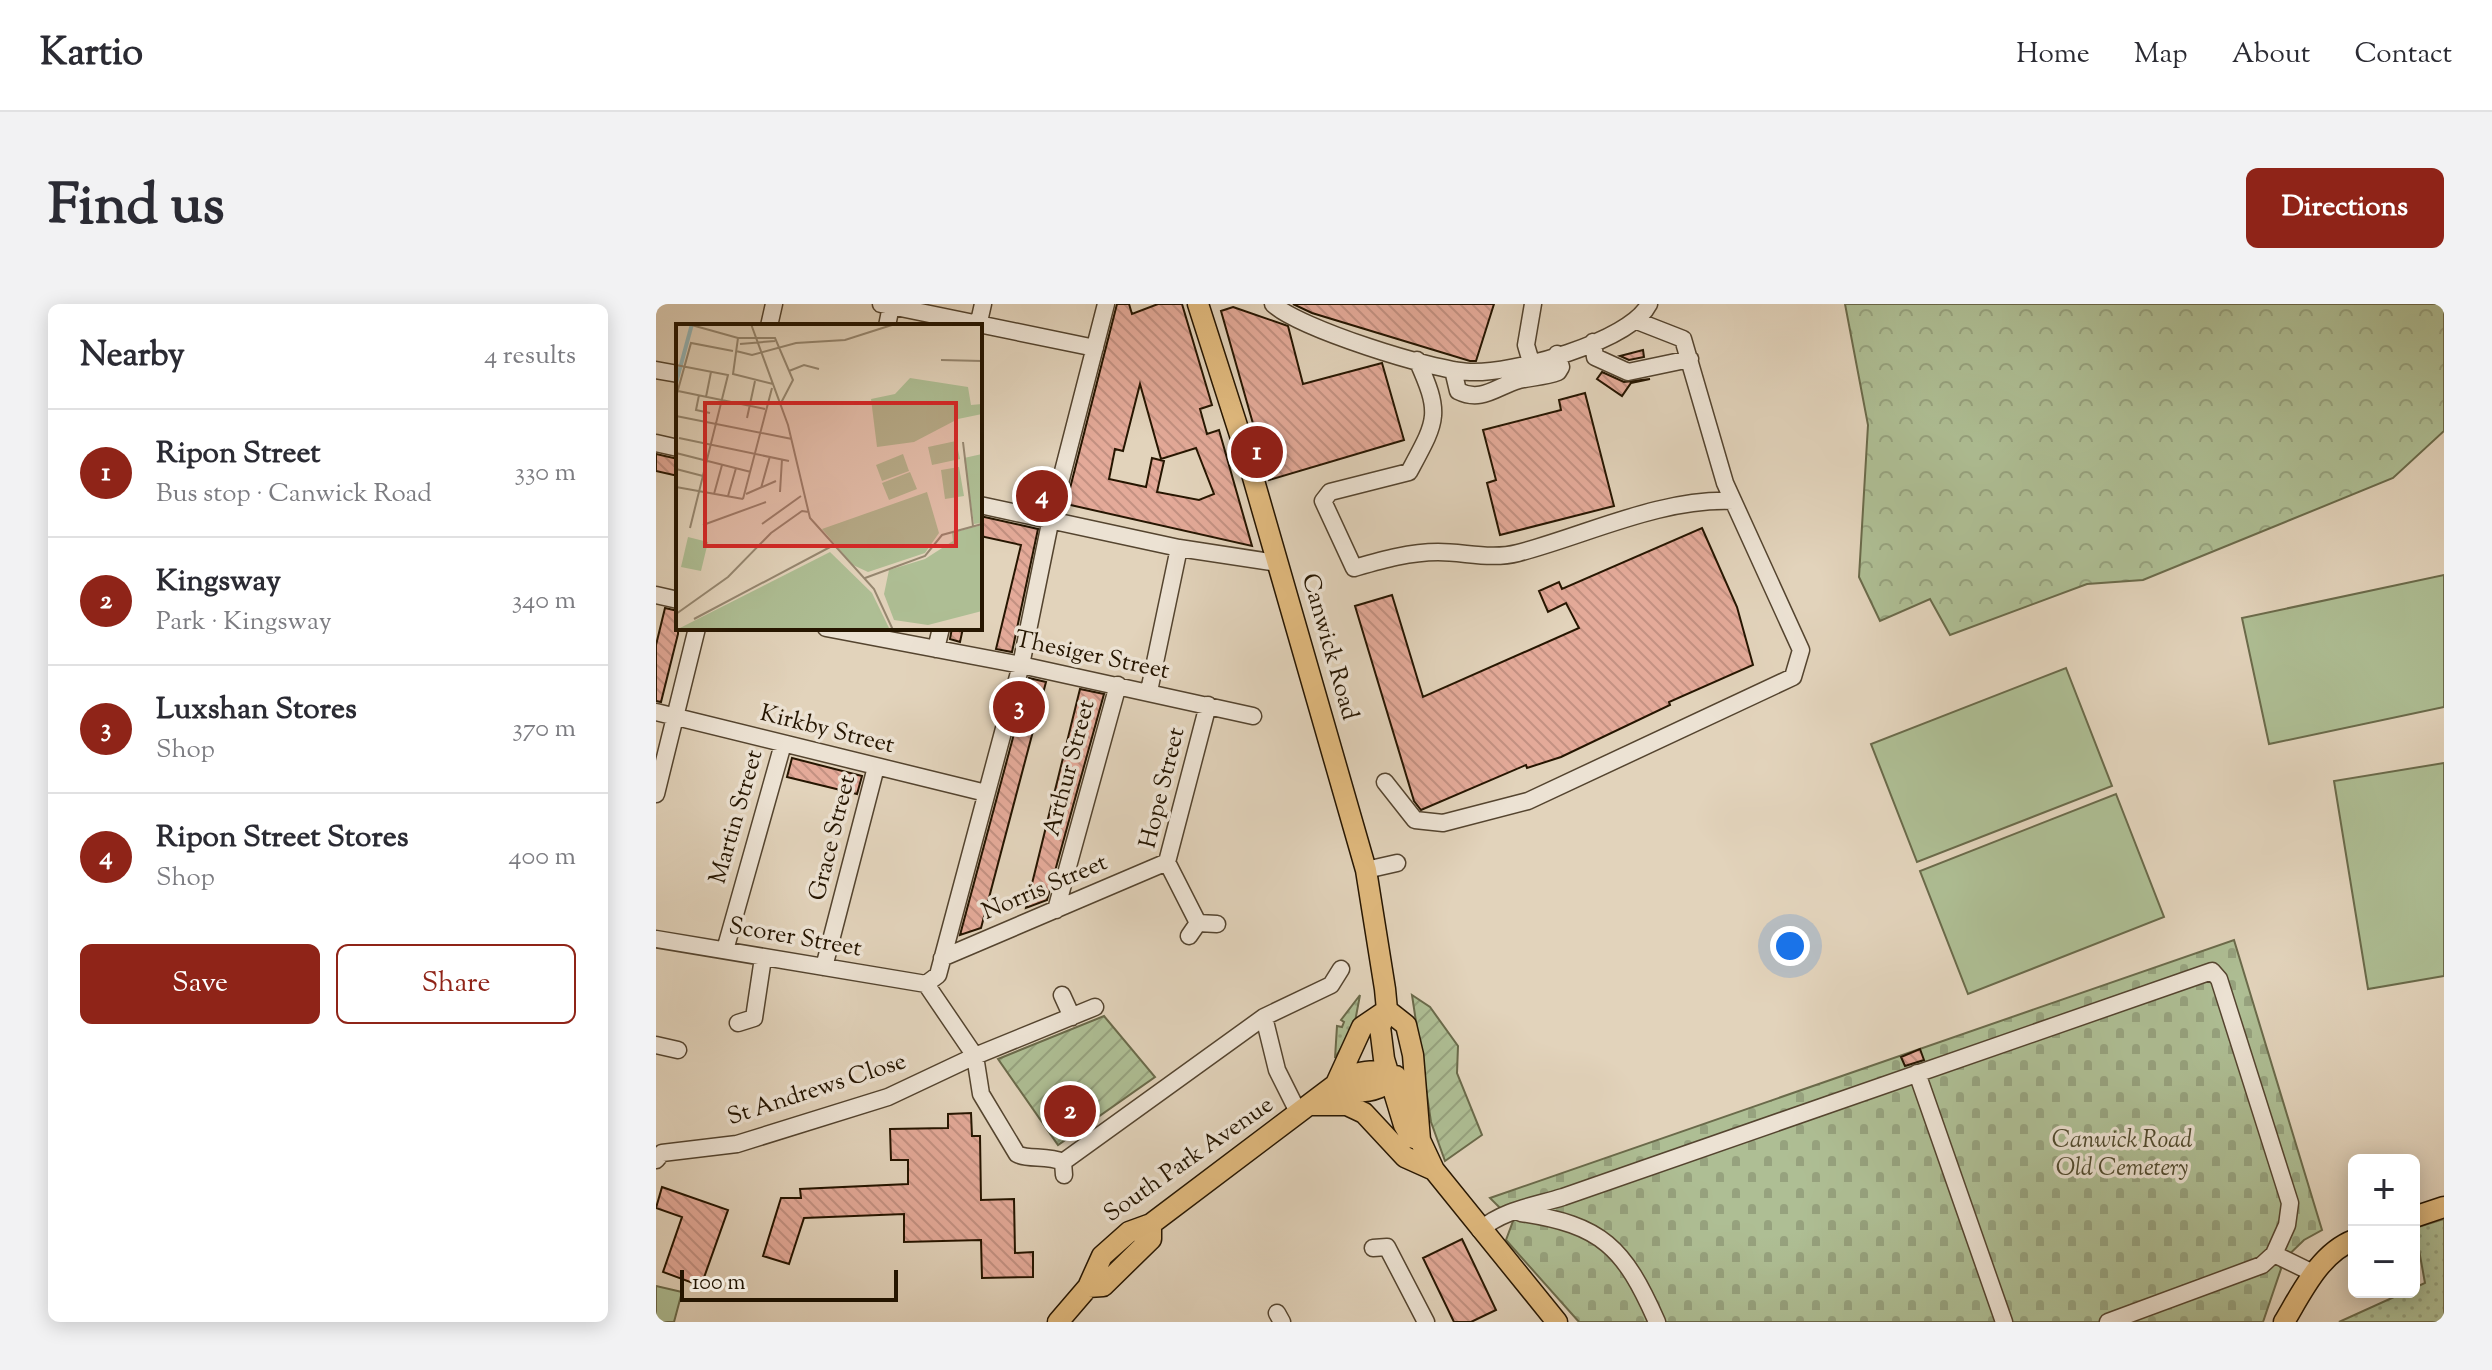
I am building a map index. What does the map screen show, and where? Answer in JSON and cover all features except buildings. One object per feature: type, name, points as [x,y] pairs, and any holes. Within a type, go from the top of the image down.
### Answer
[{"type":"main road","name":"Canwick Road","points":[[1200,305],[1366,870],[1377,920],[1387,1010],[1380,1027],[1390,1078],[1404,1125],[1411,1137],[1420,1140]]},
{"type":"main road","name":"Canwick Road","points":[[1387,1010],[1406,1025],[1413,1055],[1420,1140],[1434,1170],[1557,1322]]},
{"type":"main road","points":[[1333,1089],[1362,1027],[1387,1010]]},
{"type":"main road","name":"South Park Avenue","points":[[1058,1322],[1088,1287],[1102,1256],[1129,1232],[1151,1224],[1306,1110],[1347,1076],[1374,1069],[1390,1078]]},
{"type":"main road","points":[[1390,1078],[1416,1100]]},
{"type":"main road","points":[[1306,1110],[1347,1105],[1364,1113],[1405,1157],[1434,1170]]},
{"type":"main road","points":[[2420,1215],[2444,1207]]},
{"type":"main road","points":[[2284,1322],[2313,1273],[2348,1242]]},
{"type":"street","points":[[769,324],[774,304]]},
{"type":"street","points":[[978,324],[983,304]]},
{"type":"street","points":[[1106,304],[1051,518],[1021,665],[938,975],[926,984],[975,1056],[981,1094],[1017,1154],[1023,1158],[1059,1164],[1264,1017],[1331,985],[1341,969]]},
{"type":"street","points":[[1273,304],[1318,329],[1453,370],[1488,372],[1593,342],[1637,321],[1649,304]]},
{"type":"street","points":[[1531,362],[1526,337],[1533,304]]},
{"type":"street","points":[[886,305],[969,324]]},
{"type":"street","points":[[1385,782],[1415,820],[1443,823],[1528,801],[1793,677],[1801,650],[1733,501],[1683,339],[1637,321]]},
{"type":"street","points":[[982,327],[1095,348]]},
{"type":"street","points":[[1593,342],[1595,357],[1628,372],[1690,359]]},
{"type":"street","points":[[1453,370],[1458,391],[1468,396],[1490,394],[1520,380],[1558,372],[1561,367],[1557,354]]},
{"type":"street","points":[[1417,360],[1433,396],[1436,414],[1409,472],[1330,492],[1323,501],[1354,568],[1408,553],[1445,552],[1469,556],[1519,553],[1659,511],[1705,500],[1733,501]]},
{"type":"street","points":[[656,370],[676,374]]},
{"type":"street","points":[[656,443],[676,448]]},
{"type":"street","points":[[982,505],[1179,548],[1277,563]]},
{"type":"street","points":[[1149,691],[1179,548]]},
{"type":"street","points":[[656,595],[676,600]]},
{"type":"street","points":[[656,794],[697,630]]},
{"type":"street","name":"Thesiger Street","points":[[849,630],[1149,691],[1253,716]]},
{"type":"street","points":[[936,649],[941,630]]},
{"type":"street","name":"Arthur Street","points":[[1056,910],[1118,685]]},
{"type":"street","name":"Hope Street","points":[[1208,705],[1167,862],[1193,930],[1217,924]]},
{"type":"street","name":"Kirkby Street","points":[[656,712],[986,793]]},
{"type":"street","name":"Martin Street","points":[[725,950],[783,744]]},
{"type":"street","name":"Grace Street","points":[[824,967],[876,767]]},
{"type":"street","name":"Norris Street","points":[[942,958],[1167,862]]},
{"type":"street","points":[[1366,870],[1397,863]]},
{"type":"street","name":"Scorer Street","points":[[656,939],[926,984]]},
{"type":"street","points":[[738,1023],[754,1018],[763,958]]},
{"type":"street","points":[[1480,1230],[1495,1218],[1511,1212],[1563,1197],[2212,971],[2219,979],[2290,1203],[2287,1225],[2274,1254],[2262,1265],[2108,1322]]},
{"type":"street","points":[[1062,995],[1072,1017]]},
{"type":"street","name":"St Andrews Close","points":[[658,1151],[737,1144],[776,1134],[888,1097],[975,1056],[1095,1007]]},
{"type":"street","points":[[1264,1017],[1277,1070],[1306,1110]]},
{"type":"street","points":[[656,1045],[678,1050]]},
{"type":"street","points":[[1917,1073],[2004,1322]]},
{"type":"street","points":[[1563,1197],[1563,1220]]},
{"type":"street","points":[[1511,1212],[1563,1220],[1606,1239],[1626,1264],[1657,1322]]},
{"type":"street","points":[[1373,1248],[1387,1247],[1395,1257],[1426,1322]]},
{"type":"street","points":[[2274,1254],[2313,1273]]},
{"type":"green space","points":[[1845,304],[2444,304],[2444,431],[2393,478],[2143,580],[2087,584],[1950,635],[1930,599],[1880,621],[1859,577],[1868,425]]},
{"type":"green space","points":[[2444,575],[2444,707],[2269,744],[2242,618]]},
{"type":"green space","points":[[2066,668],[2112,786],[1917,862],[1871,744]]},
{"type":"green space","points":[[2444,763],[2444,976],[2368,989],[2334,781]]},
{"type":"green space","points":[[2116,794],[2164,917],[1968,994],[1920,871]]},
{"type":"green space","name":"Canwick Road Old Cemetery","points":[[2234,940],[2322,1230],[2304,1240],[2279,1264],[2281,1269],[2263,1322],[1579,1322],[1506,1240],[1513,1221],[1490,1198]]},
{"type":"green space","points":[[1360,995],[1354,1027],[1335,1058],[1337,1026],[1342,1027],[1344,1022],[1341,1020]]},
{"type":"green space","points":[[1412,995],[1430,1007],[1458,1046],[1457,1073],[1482,1135],[1445,1161],[1431,1122]]},
{"type":"green space","points":[[1104,1016],[1155,1077],[1058,1145],[998,1059]]},
{"type":"green space","points":[[2444,1219],[2444,1322],[2339,1322],[2392,1298],[2420,1298],[2420,1285],[2425,1283],[2420,1256],[2420,1226]]},
{"type":"green space","points":[[656,1286],[682,1292],[674,1322],[656,1322]]},
{"type":"place","name":"Ripon Street","points":[[1257,452]]},
{"type":"place","name":"Ripon Street Stores","points":[[1042,496]]},
{"type":"place","name":"Luxshan Stores","points":[[1019,707]]},
{"type":"place","name":"Kingsway","points":[[1070,1111]]}]
